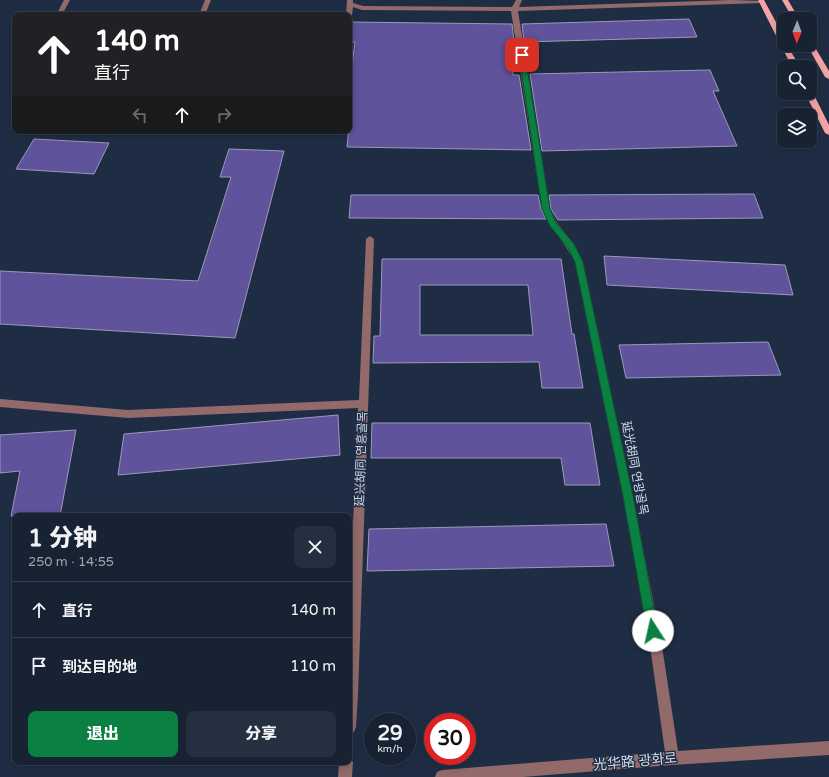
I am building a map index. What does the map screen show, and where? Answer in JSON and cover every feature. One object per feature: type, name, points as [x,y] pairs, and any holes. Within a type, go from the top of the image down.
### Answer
[{"type":"main road","points":[[784,0],[792,12]]},
{"type":"main road","points":[[761,1],[777,30]]},
{"type":"main road","points":[[815,52],[829,77]]},
{"type":"main road","points":[[812,100],[829,133]]},
{"type":"street","points":[[61,12],[67,0]]},
{"type":"street","points":[[203,12],[208,0]]},
{"type":"street","points":[[514,9],[519,0]]},
{"type":"street","points":[[349,12],[350,2],[362,8],[514,9],[761,1]]},
{"type":"street","name":"延光胡同 연광골목","points":[[514,9],[546,209],[553,224],[571,246],[579,262],[628,496],[656,646],[672,758]]},
{"type":"street","name":"延兴胡同 연흥골목","points":[[352,694],[370,239]]},
{"type":"street","points":[[0,403],[128,414],[364,404]]},
{"type":"street","name":"光华路 광화로","points":[[442,777],[672,758],[829,748]]},
{"type":"street","points":[[345,777],[346,765]]},
{"type":"building","points":[[689,19],[697,37],[524,42],[522,24]]},
{"type":"building","points":[[352,22],[512,24],[514,42],[510,42],[513,75],[519,75],[531,150],[347,147],[348,134],[352,134],[352,65],[355,42],[352,42]]},
{"type":"building","points":[[710,70],[719,91],[713,91],[737,146],[542,151],[530,74]]},
{"type":"building","points":[[34,139],[109,143],[94,174],[16,169]]},
{"type":"building","points":[[229,149],[284,151],[235,338],[0,324],[0,271],[198,281],[231,177],[220,177]]},
{"type":"building","points":[[754,194],[763,218],[558,220],[551,209],[549,195]]},
{"type":"building","points":[[351,195],[538,195],[541,209],[546,219],[349,218]]},
{"type":"building","points":[[604,256],[785,265],[793,295],[607,285]]},
{"type":"building","points":[[382,259],[561,259],[572,334],[574,334],[583,388],[542,388],[539,362],[373,363],[374,336],[380,336]],"holes":[[[420,285],[528,285],[533,335],[420,335]]]},
{"type":"building","points":[[768,342],[781,375],[626,378],[619,345]]},
{"type":"building","points":[[338,415],[340,455],[118,475],[124,434]]},
{"type":"building","points":[[372,423],[590,423],[600,485],[565,485],[561,458],[371,458]]},
{"type":"building","points":[[76,430],[61,513],[12,513],[11,516],[20,471],[0,473],[0,435]]},
{"type":"building","points":[[606,524],[614,566],[367,571],[369,529]]},
{"type":"route","points":[[522,55],[546,209],[553,224],[571,246],[579,262],[628,496],[653,631]]}]
